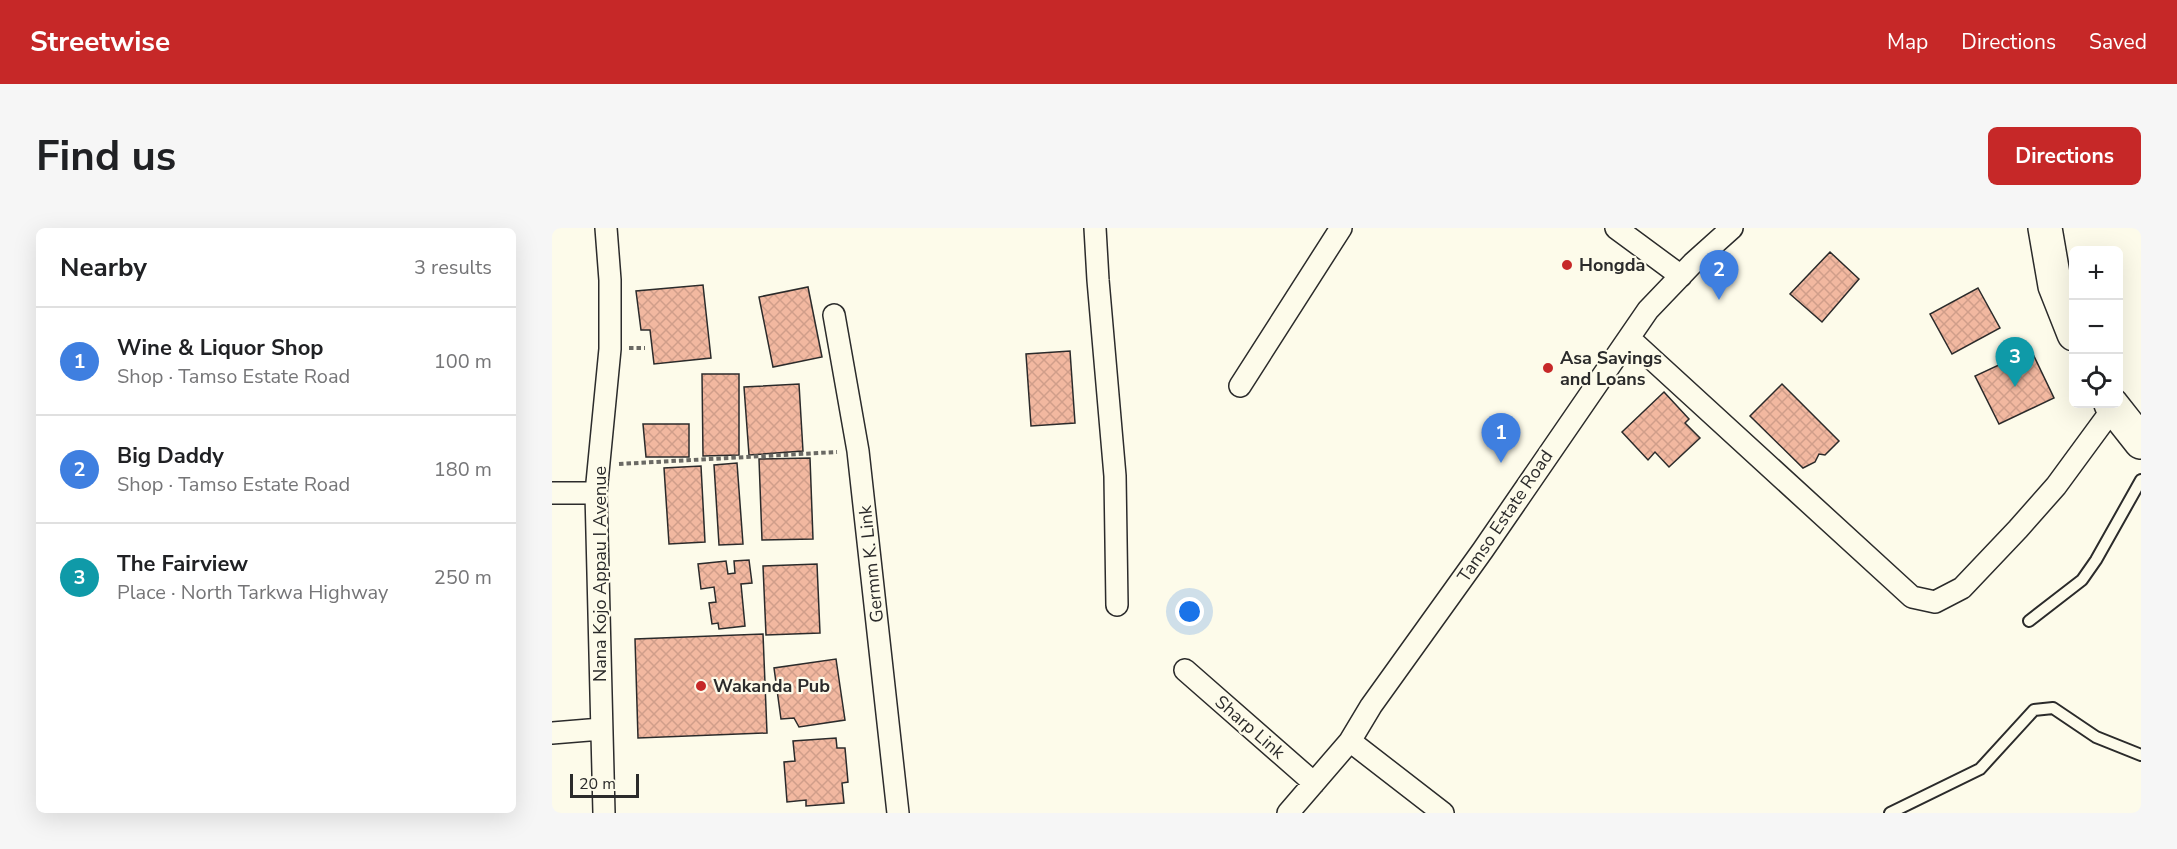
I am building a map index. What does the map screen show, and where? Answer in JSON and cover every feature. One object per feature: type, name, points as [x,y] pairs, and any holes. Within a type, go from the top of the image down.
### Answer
[{"type":"main road","points":[[2044,228],[2055,286],[2069,323]]},
{"type":"main road","points":[[2114,408],[2141,442]]},
{"type":"street","name":"Nana Kojo Appau I Avenue","points":[[604,813],[596,493],[610,349],[610,280],[606,228]]},
{"type":"street","points":[[1095,228],[1115,476],[1117,605]]},
{"type":"street","points":[[1240,386],[1341,228]]},
{"type":"street","points":[[1616,228],[1681,276]]},
{"type":"street","name":"Tamso Estate Road","points":[[1288,813],[1350,741],[1371,706],[1483,550],[1647,310],[1731,228]]},
{"type":"street","name":"Germm K. Link","points":[[834,315],[858,451],[897,813]]},
{"type":"street","points":[[1629,338],[1912,597],[1935,602],[1962,588],[2018,529],[2056,486],[2110,408]]},
{"type":"street","points":[[552,493],[596,493]]},
{"type":"street","name":"Sharp Link","points":[[1185,670],[1314,783]]},
{"type":"street","points":[[552,733],[601,729]]},
{"type":"street","points":[[1350,741],[1443,813]]},
{"type":"lane","points":[[2029,621],[2082,579],[2096,560],[2141,480]]},
{"type":"lane","points":[[1890,813],[1980,770],[2034,710],[2053,708],[2096,737],[2141,755]]},
{"type":"path","points":[[600,465],[858,451]]},
{"type":"building","points":[[1830,252],[1859,279],[1822,322],[1790,294]]},
{"type":"building","points":[[703,285],[711,358],[654,364],[650,330],[641,330],[636,291]]},
{"type":"building","points":[[808,287],[822,357],[773,367],[759,297]]},
{"type":"building","points":[[1978,288],[2000,328],[1952,354],[1930,314]]},
{"type":"building","points":[[2031,350],[2054,398],[1999,424],[1975,376]]},
{"type":"building","points":[[1070,351],[1075,423],[1031,426],[1026,354]]},
{"type":"building","points":[[702,374],[739,374],[739,455],[703,456]]},
{"type":"building","points":[[799,384],[803,451],[749,455],[744,387]]},
{"type":"building","points":[[1782,384],[1839,441],[1825,455],[1819,454],[1815,462],[1803,468],[1750,416]]},
{"type":"building","points":[[1664,392],[1689,419],[1685,423],[1700,438],[1669,467],[1655,452],[1648,460],[1622,432]]},
{"type":"building","points":[[643,424],[689,424],[689,457],[646,457]]},
{"type":"building","points":[[810,458],[813,539],[762,540],[759,459]]},
{"type":"building","points":[[737,463],[743,544],[719,545],[714,465]]},
{"type":"building","points":[[701,466],[705,542],[669,544],[664,468]]},
{"type":"building","points":[[749,560],[752,583],[741,584],[745,626],[719,629],[718,623],[712,624],[709,603],[716,602],[714,587],[701,589],[698,564],[726,561],[728,574],[735,573],[734,561]]},
{"type":"building","points":[[817,564],[820,633],[766,635],[763,566]]},
{"type":"building","name":"Wakanda Pub","points":[[763,634],[767,733],[638,738],[635,639]]},
{"type":"building","points":[[836,659],[845,720],[799,727],[794,718],[781,719],[774,668]]},
{"type":"building","points":[[836,738],[837,748],[845,748],[848,782],[842,783],[844,803],[806,806],[806,800],[787,802],[784,762],[795,761],[793,741]]},
{"type":"place","name":"Hongda","points":[[1567,265]]},
{"type":"place","name":"Big Daddy","points":[[1719,300]]},
{"type":"place","name":"Asa Savings and Loans","points":[[1548,368]]},
{"type":"place","name":"The Fairview","points":[[2015,387]]},
{"type":"place","name":"Wine & Liquor Shop","points":[[1501,463]]},
{"type":"place","name":"Wakanda Pub","points":[[701,686]]}]
